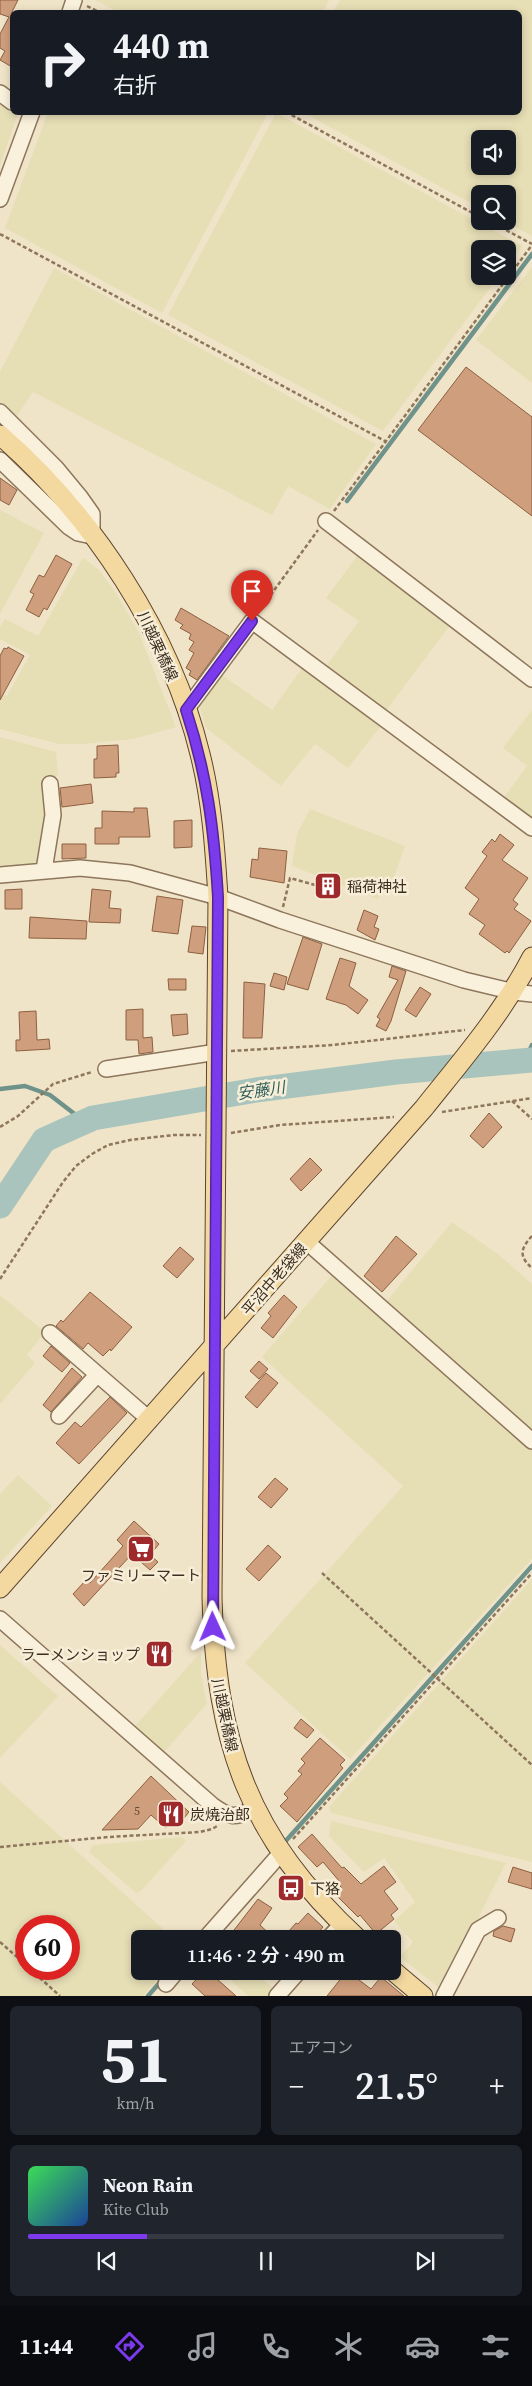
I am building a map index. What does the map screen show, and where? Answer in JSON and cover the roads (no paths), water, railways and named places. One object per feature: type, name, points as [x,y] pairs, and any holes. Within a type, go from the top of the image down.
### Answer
[{"type":"main road","name":"川越栗橋線","points":[[0,435],[50,483],[74,510],[92,536],[104,548],[145,616],[169,666],[200,753],[215,843],[218,897],[213,1643],[217,1679],[232,1754],[255,1808],[281,1853],[317,1898],[348,1930]]},
{"type":"main road","name":"平沼中老袋線","points":[[0,1588],[421,1112],[487,1029],[523,993],[532,957]]},
{"type":"main road","points":[[401,1978],[423,1996]]},
{"type":"street","points":[[0,199],[30,115]]},
{"type":"street","points":[[0,412],[56,468],[80,497],[92,514],[92,536],[69,527],[0,460]]},
{"type":"street","points":[[326,521],[532,679]]},
{"type":"street","points":[[186,710],[252,621],[532,828]]},
{"type":"street","points":[[44,870],[52,815],[50,784]]},
{"type":"street","points":[[0,875],[44,870],[101,868],[130,873],[218,897],[280,920],[464,980],[523,993]]},
{"type":"street","points":[[106,1069],[217,1057]]},
{"type":"street","points":[[306,1242],[532,1441]]},
{"type":"street","points":[[50,1333],[150,1420]]},
{"type":"street","points":[[59,1416],[98,1375]]},
{"type":"street","points":[[0,1619],[212,1805],[227,1816],[241,1815],[255,1808]]},
{"type":"street","points":[[213,1930],[281,1853]]},
{"type":"street","points":[[444,1996],[478,1930],[498,1918]]},
{"type":"street","points":[[336,1930],[342,1924]]},
{"type":"street","points":[[166,1984],[169,1980]]},
{"type":"street","points":[[276,1996],[291,1980]]},
{"type":"waterway","points":[[347,501],[532,254]]},
{"type":"waterway","points":[[525,1060],[532,1045]]},
{"type":"waterway","name":"安藤川","points":[[0,1206],[44,1140],[93,1118],[256,1090],[396,1072],[532,1060]]},
{"type":"waterway","points":[[0,1089],[25,1086],[50,1095],[85,1122]]},
{"type":"waterway","points":[[283,1844],[532,1566]]},
{"type":"waterway","points":[[148,1996],[162,1980]]},
{"type":"place","name":"稲荷神社","points":[[328,886]]},
{"type":"place","name":"ファミリーマート","points":[[141,1549]]},
{"type":"place","name":"ラーメンショップ","points":[[159,1654]]},
{"type":"place","name":"炭焼治郎","points":[[171,1814]]},
{"type":"place","name":"下狢","points":[[291,1888]]}]
